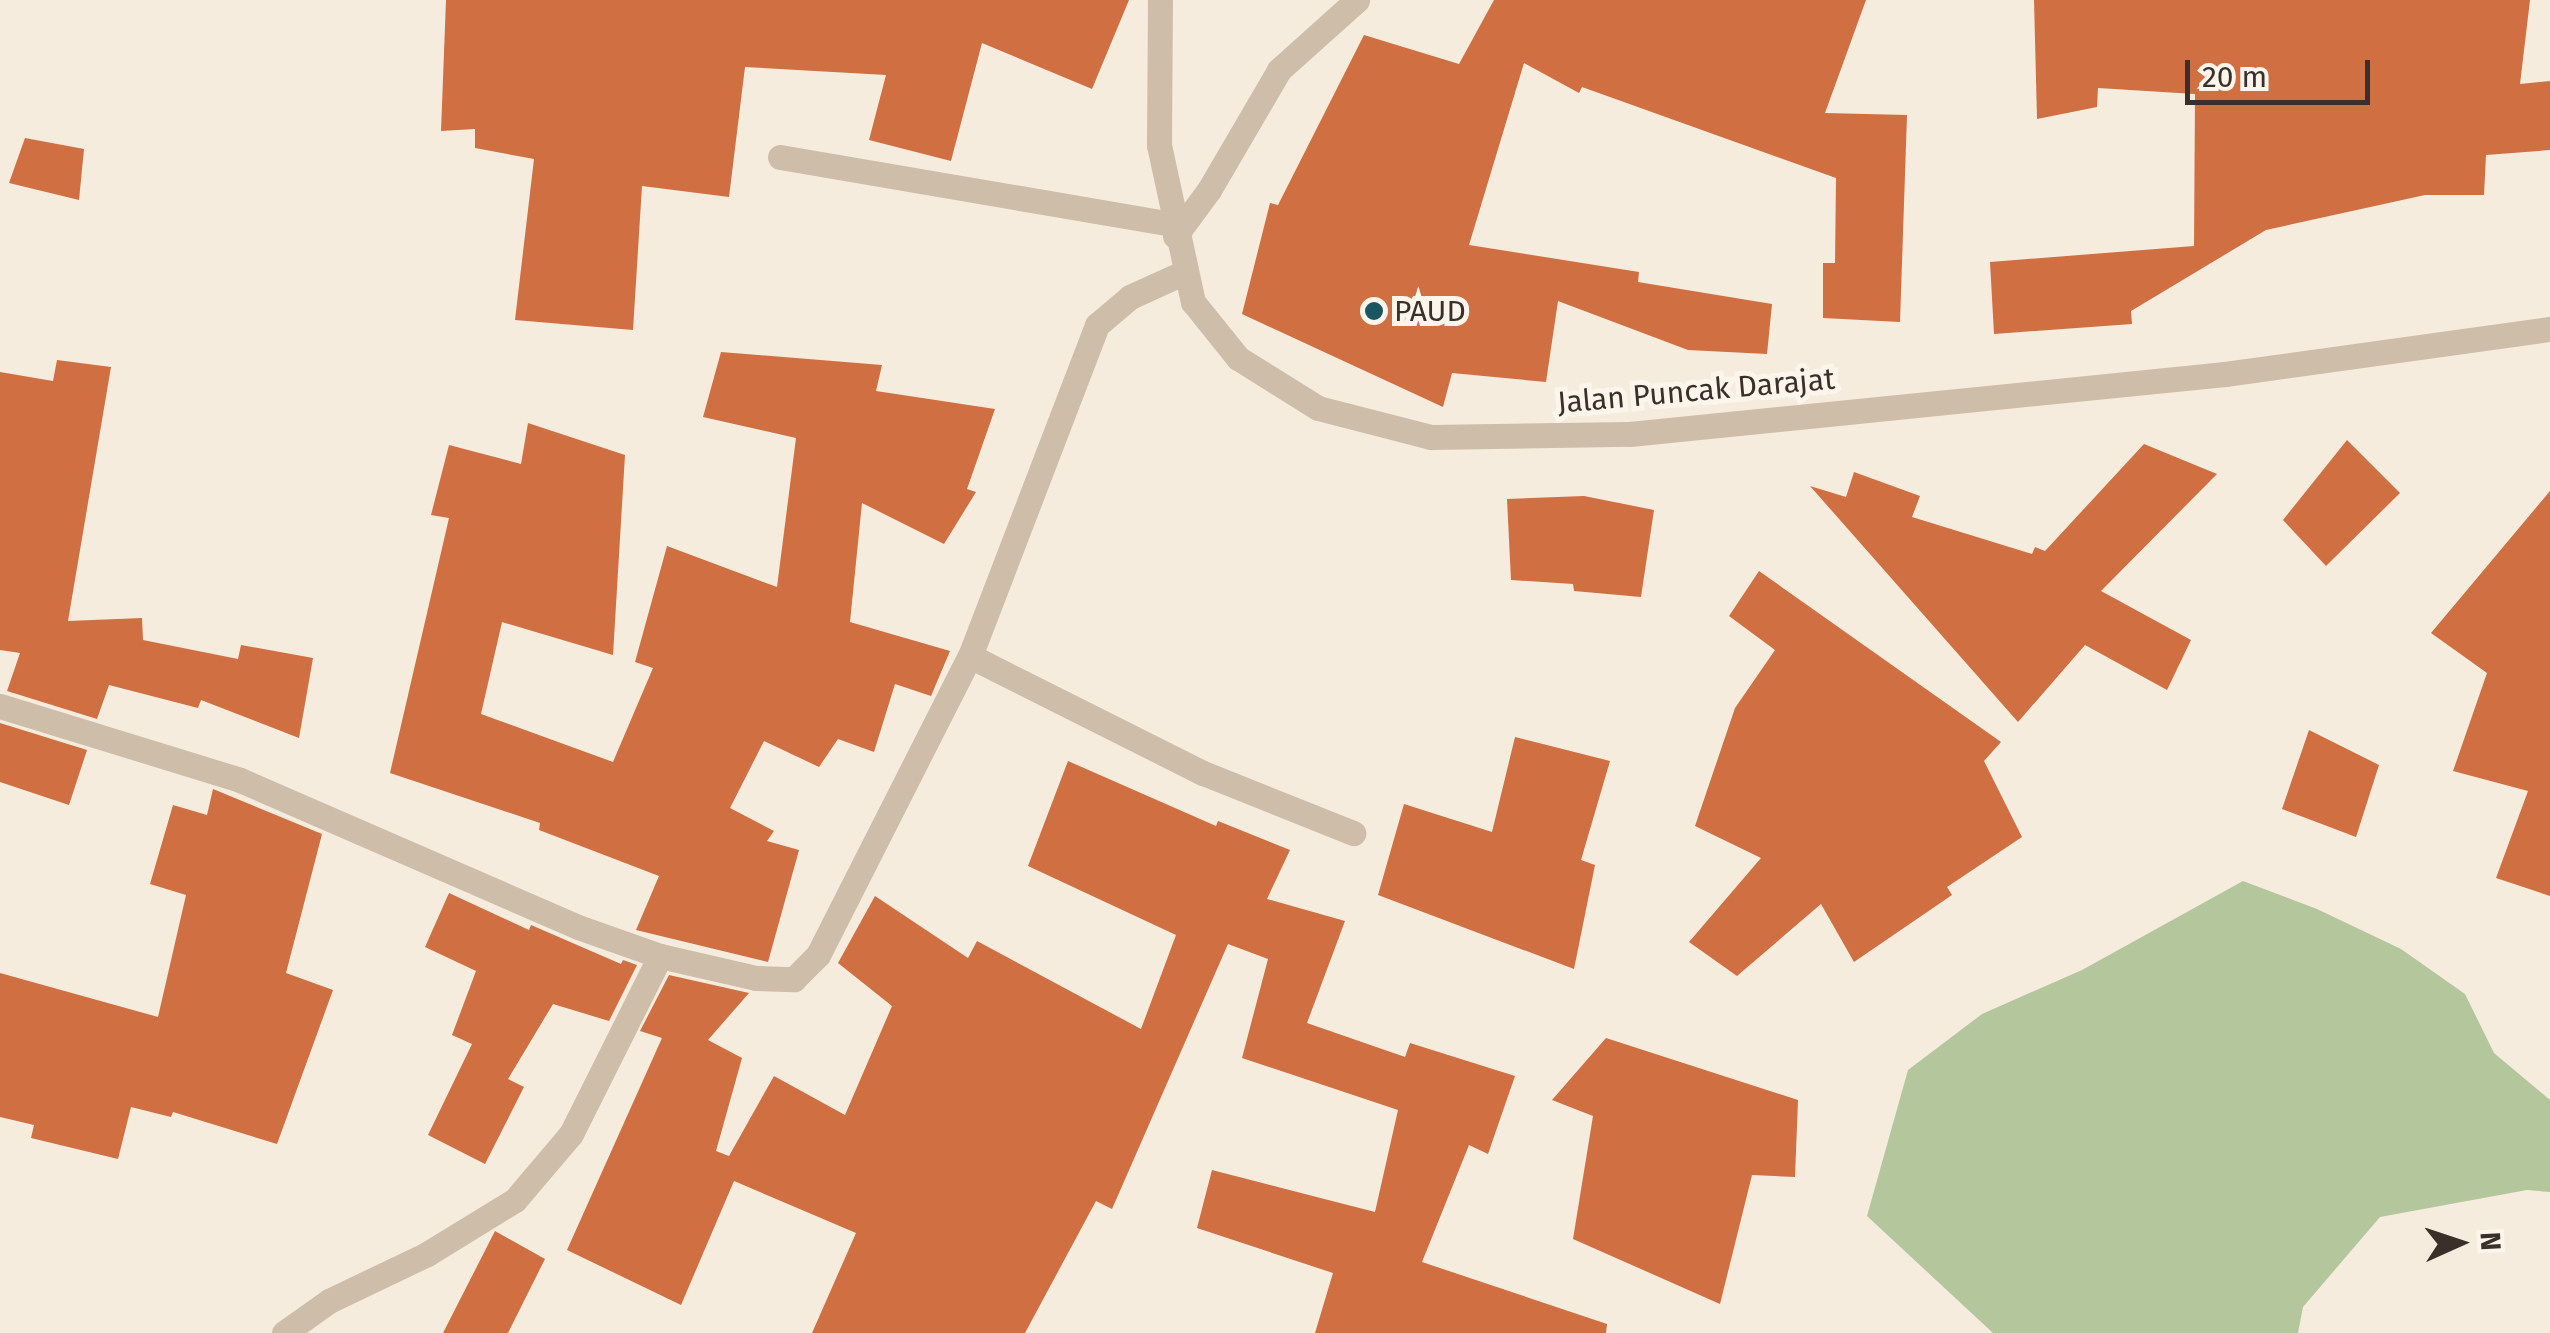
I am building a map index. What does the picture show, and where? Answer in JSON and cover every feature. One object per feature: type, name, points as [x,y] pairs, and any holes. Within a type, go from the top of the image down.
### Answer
[{"type":"street","name":"Jalan Puncak Darajat","points":[[1160,0],[1159,146],[1192,302],[1238,358],[1318,408],[1431,437],[1630,434],[2225,374],[2550,330]]},
{"type":"street","points":[[780,157],[1174,230],[1209,190],[1279,70],[1357,0]]},
{"type":"street","points":[[0,706],[240,780],[578,927],[660,956],[778,980],[794,979],[810,965],[970,656],[1097,325],[1130,298],[1185,272]]},
{"type":"street","points":[[970,656],[1203,772],[1352,833]]},
{"type":"street","points":[[284,1333],[329,1302],[427,1254],[515,1200],[571,1134],[660,956]]},
{"type":"green space","points":[[2243,881],[2317,909],[2401,949],[2465,994],[2494,1053],[2550,1100],[2550,1192],[2527,1190],[2380,1217],[2303,1307],[2298,1333],[1993,1333],[1867,1216],[1908,1070],[1982,1014],[2082,970]]},
{"type":"building","points":[[446,0],[1129,0],[1092,89],[982,43],[951,161],[869,140],[886,75],[745,67],[729,197],[642,186],[633,330],[515,320],[534,159],[475,148],[475,129],[441,131]]},
{"type":"building","points":[[1494,0],[1866,0],[1825,113],[1907,115],[1900,322],[1823,318],[1823,263],[1835,263],[1836,178],[1582,87],[1579,93],[1524,63],[1469,245],[1639,272],[1638,282],[1772,304],[1767,354],[1688,350],[1558,301],[1546,382],[1452,373],[1443,407],[1242,314],[1270,203],[1278,205],[1364,35],[1459,64]]},
{"type":"building","points":[[2034,0],[2530,0],[2520,84],[2550,81],[2550,150],[2486,155],[2484,195],[2425,195],[2266,230],[2131,311],[2132,324],[1994,334],[1990,262],[2194,246],[2195,94],[2098,88],[2097,107],[2037,119]]},
{"type":"building","points":[[25,138],[84,149],[79,200],[9,183]]},
{"type":"building","points":[[721,352],[882,365],[876,391],[995,409],[967,489],[976,492],[944,544],[862,503],[850,622],[950,651],[931,696],[895,684],[874,752],[838,739],[819,767],[764,741],[730,808],[774,831],[767,841],[799,850],[768,962],[636,930],[659,876],[539,830],[540,823],[390,773],[449,518],[431,515],[449,445],[521,464],[528,423],[625,455],[613,655],[502,622],[481,714],[613,762],[653,668],[635,662],[667,546],[777,587],[796,438],[703,417]]},
{"type":"building","points":[[57,360],[111,367],[68,621],[142,618],[143,640],[238,659],[241,645],[313,658],[299,738],[201,700],[198,708],[109,685],[97,719],[7,691],[20,653],[0,650],[0,372],[53,381]]},
{"type":"building","points":[[2347,440],[2400,493],[2326,566],[2283,520]]},
{"type":"building","points":[[2144,444],[2217,474],[2101,591],[2191,640],[2167,690],[2085,645],[2018,722],[1810,486],[1846,497],[1854,472],[1920,496],[1912,517],[2032,554],[2035,547],[2045,551]]},
{"type":"building","points":[[2550,491],[2550,896],[2496,878],[2528,791],[2453,771],[2487,673],[2431,633]]},
{"type":"building","points":[[1584,496],[1654,510],[1641,597],[1574,591],[1573,584],[1511,580],[1507,499]]},
{"type":"building","points":[[1759,571],[2001,742],[1984,761],[2022,837],[1947,887],[1952,895],[1854,962],[1821,904],[1737,976],[1689,942],[1761,858],[1695,826],[1735,708],[1775,650],[1729,616]]},
{"type":"building","points":[[0,723],[87,750],[69,805],[0,782]]},
{"type":"building","points":[[2309,730],[2379,765],[2356,837],[2282,809]]},
{"type":"building","points":[[1515,737],[1610,761],[1581,860],[1595,865],[1574,969],[1378,895],[1404,804],[1492,832]]},
{"type":"building","points":[[1068,761],[1216,826],[1218,821],[1290,850],[1267,899],[1345,921],[1307,1023],[1405,1057],[1410,1043],[1515,1076],[1488,1154],[1469,1145],[1422,1262],[1607,1324],[1606,1333],[1315,1333],[1333,1273],[1197,1228],[1212,1170],[1375,1212],[1398,1110],[1242,1058],[1268,959],[1228,944],[1112,1209],[1096,1201],[1025,1333],[812,1333],[856,1233],[734,1181],[681,1305],[567,1250],[662,1038],[640,1031],[669,975],[749,993],[708,1040],[742,1058],[716,1151],[729,1156],[774,1076],[845,1115],[892,1006],[838,963],[875,896],[968,958],[977,941],[1141,1029],[1176,935],[1028,866]]},
{"type":"building","points":[[213,789],[322,834],[286,973],[333,990],[277,1144],[173,1112],[171,1117],[131,1107],[118,1159],[31,1138],[34,1125],[0,1117],[0,973],[158,1017],[186,895],[150,884],[173,805],[207,815]]},
{"type":"building","points":[[449,893],[529,930],[531,925],[621,964],[623,960],[637,965],[609,1021],[553,1004],[508,1079],[524,1087],[485,1164],[428,1135],[472,1044],[452,1035],[476,971],[425,947]]},
{"type":"building","points":[[1606,1038],[1798,1100],[1795,1177],[1752,1175],[1720,1304],[1573,1239],[1593,1116],[1552,1100]]},
{"type":"building","points":[[495,1231],[545,1259],[508,1333],[443,1333]]},
{"type":"place","name":"PAUD","points":[[1374,311]]}]
